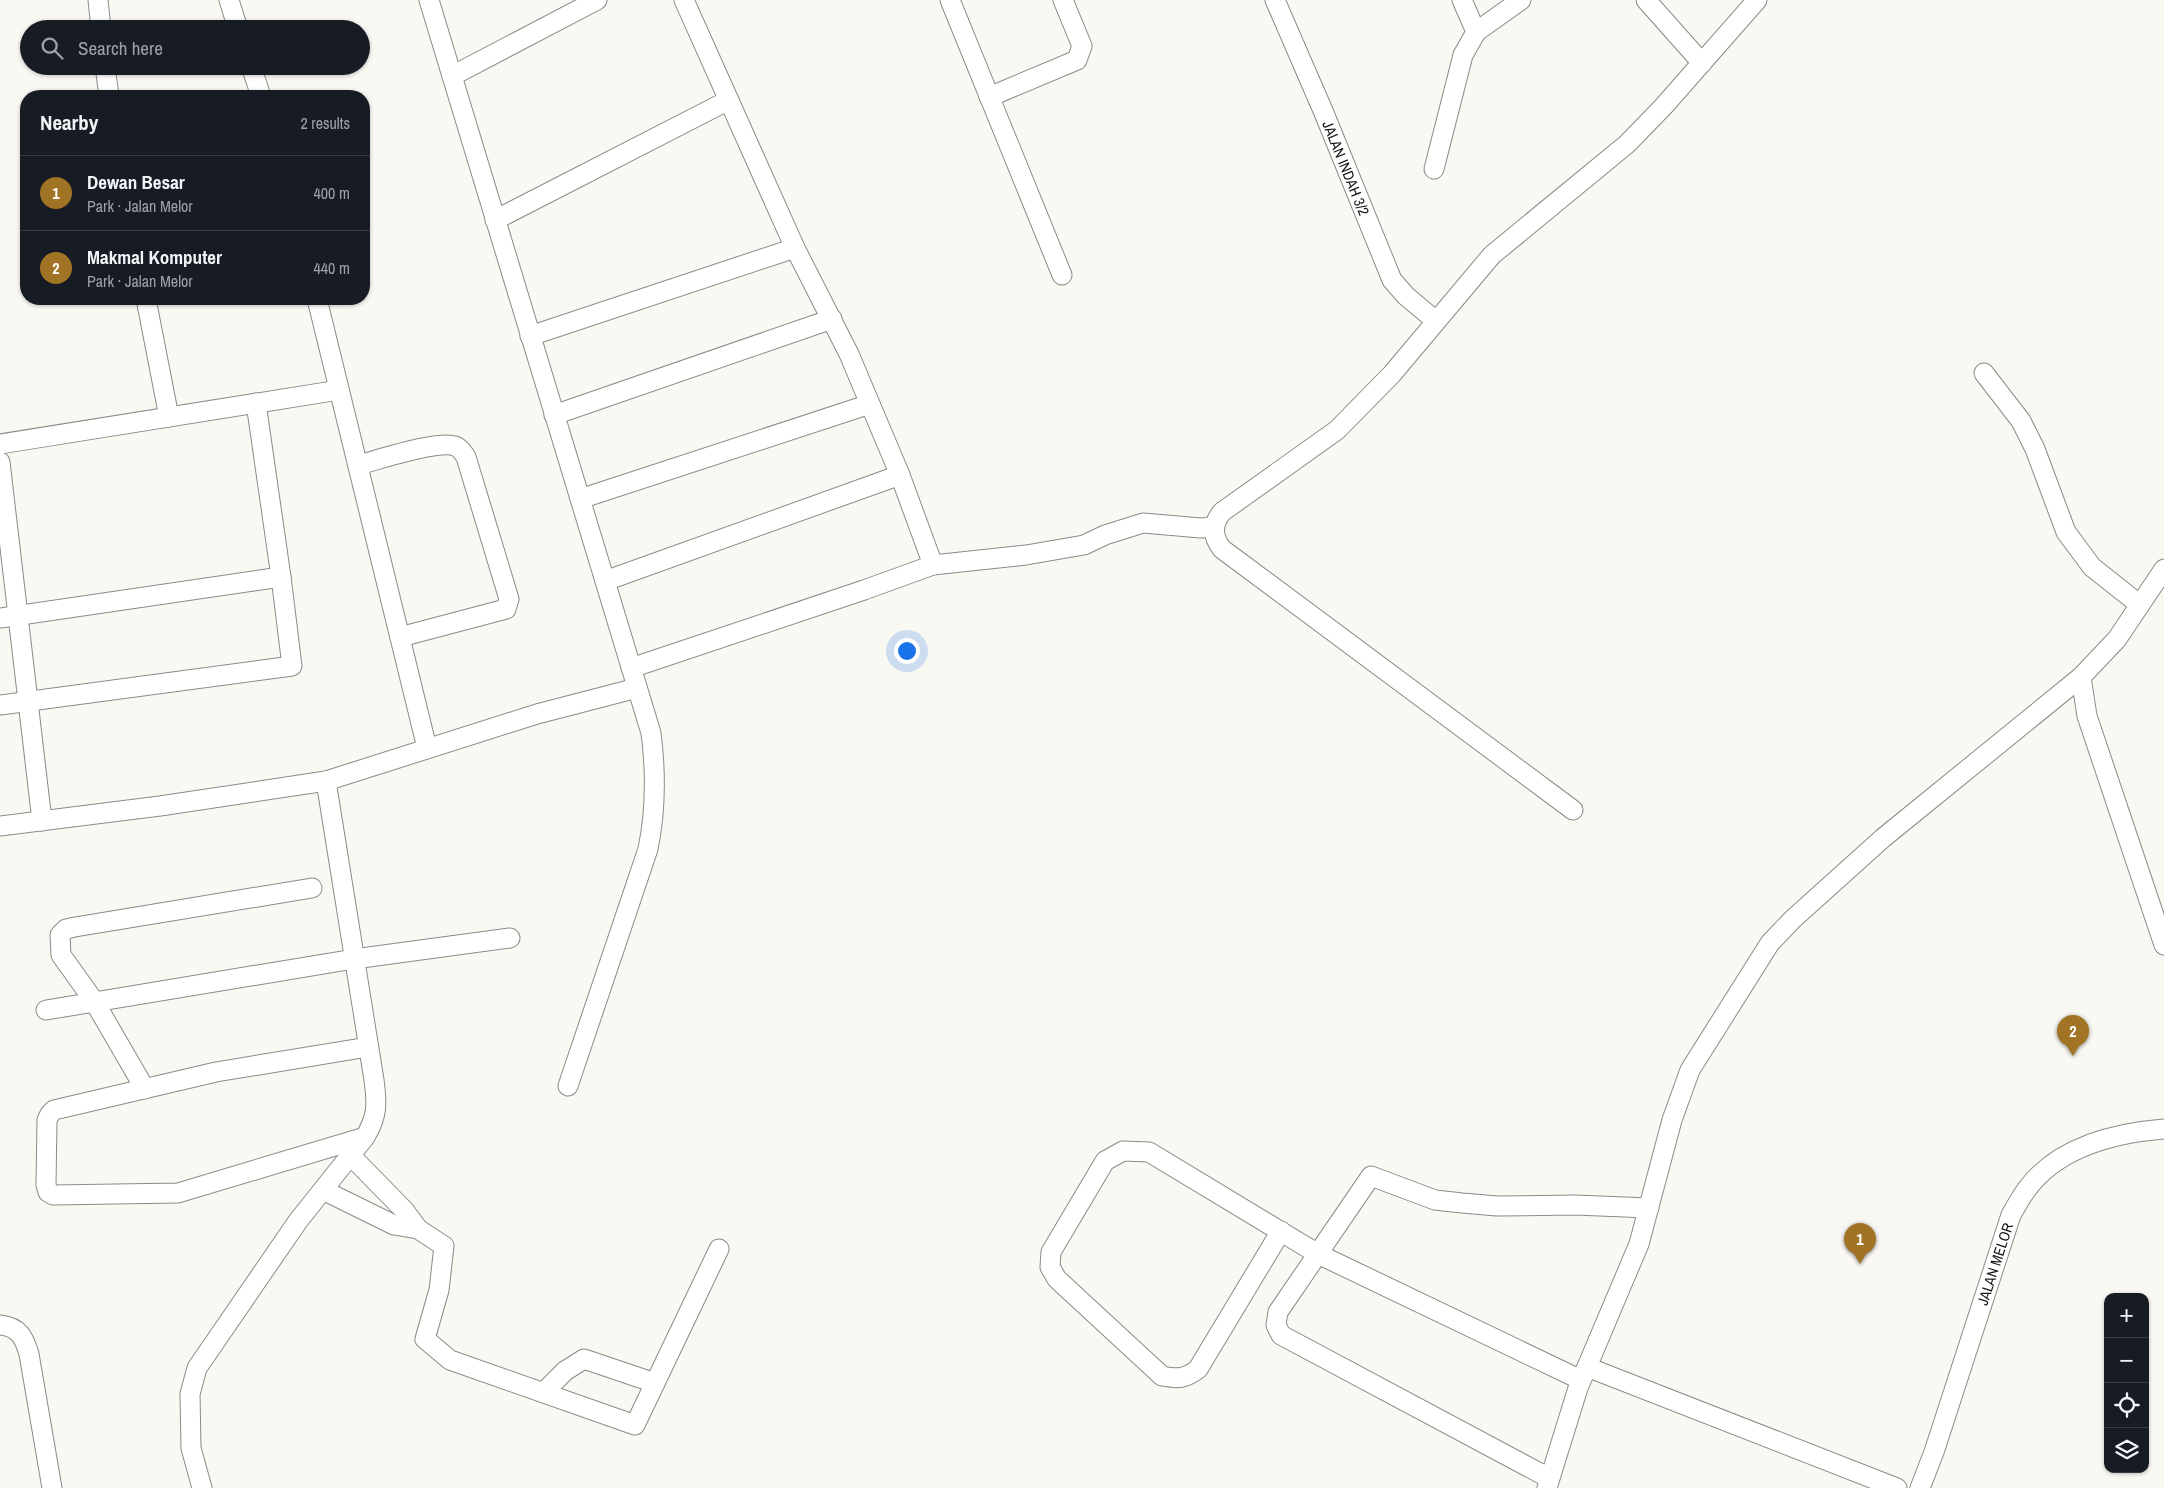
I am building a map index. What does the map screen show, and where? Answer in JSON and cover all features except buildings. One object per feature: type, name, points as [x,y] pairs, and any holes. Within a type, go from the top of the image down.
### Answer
[{"type":"street","points":[[98,0],[100,20]]},
{"type":"street","points":[[229,0],[235,20]]},
{"type":"street","points":[[429,0],[651,733],[655,760],[655,790],[648,849],[568,1086]]},
{"type":"street","points":[[452,76],[597,0]]},
{"type":"street","points":[[684,0],[727,101],[795,248],[850,354],[900,475],[933,565]]},
{"type":"street","points":[[950,0],[1062,275]]},
{"type":"street","points":[[989,97],[1077,60],[1082,46],[1063,0]]},
{"type":"street","name":"JALAN INDAH 3/2","points":[[1275,0],[1324,112],[1392,280],[1406,296],[1436,321]]},
{"type":"street","points":[[1462,0],[1476,32]]},
{"type":"street","points":[[1434,169],[1463,55],[1476,32],[1521,0]]},
{"type":"street","points":[[1646,0],[1702,63]]},
{"type":"street","points":[[1573,810],[1222,549],[1216,542],[1214,527],[1216,519],[1222,512],[1337,430],[1392,374],[1492,255],[1626,144],[1702,63],[1757,0]]},
{"type":"street","points":[[106,75],[108,90]]},
{"type":"street","points":[[254,75],[259,90]]},
{"type":"street","points":[[495,220],[727,101]]},
{"type":"street","points":[[530,336],[795,248]]},
{"type":"street","points":[[147,305],[169,417]]},
{"type":"street","points":[[318,305],[428,748]]},
{"type":"street","points":[[554,415],[832,319]]},
{"type":"street","points":[[1984,372],[2021,421],[2035,449],[2066,532],[2092,567],[2140,605]]},
{"type":"street","points":[[0,444],[339,390]]},
{"type":"street","points":[[0,705],[292,666],[256,403]]},
{"type":"street","points":[[580,499],[870,404]]},
{"type":"street","points":[[358,465],[434,446],[455,446],[461,450],[466,457],[509,599],[506,609],[400,637]]},
{"type":"street","points":[[0,462],[9,617],[28,702],[42,821]]},
{"type":"street","points":[[605,581],[900,475]]},
{"type":"street","points":[[631,668],[933,565],[1026,555],[1084,545],[1124,528],[1143,523],[1196,528],[1214,527]]},
{"type":"street","points":[[1648,1208],[1575,1205],[1496,1206],[1435,1200],[1371,1176],[1278,1312],[1276,1325],[1281,1336],[1548,1483],[1584,1374],[1639,1244],[1672,1120],[1690,1070],[1770,943],[1793,919],[1883,838],[2081,677],[2117,639],[2164,569]]},
{"type":"street","points":[[9,617],[281,577]]},
{"type":"street","points":[[2081,677],[2087,716],[2164,945]]},
{"type":"street","points":[[0,826],[160,806],[326,781],[537,714],[637,688]]},
{"type":"street","points":[[202,1488],[191,1448],[190,1394],[197,1368],[298,1221],[365,1137],[373,1124],[376,1112],[374,1080],[326,781]]},
{"type":"street","points":[[144,1089],[94,1001],[61,955],[60,935],[66,929],[312,888]]},
{"type":"street","points":[[46,1010],[354,958],[510,938]]},
{"type":"street","points":[[365,1137],[178,1194],[53,1195],[48,1192],[47,1120],[54,1110],[216,1072],[368,1047]]},
{"type":"street","name":"JALAN MELOR","points":[[1920,1488],[1934,1452],[2011,1215],[2028,1188],[2051,1165],[2092,1142],[2134,1132],[2164,1129]]},
{"type":"street","points":[[1281,1231],[1198,1369],[1188,1377],[1179,1379],[1162,1376],[1057,1279],[1050,1267],[1051,1252],[1105,1161],[1123,1151],[1149,1152],[1281,1231],[1318,1254],[1584,1374],[1898,1488]]},
{"type":"street","points":[[351,1156],[404,1210],[418,1229],[444,1246],[439,1290],[425,1339],[450,1360],[634,1425],[718,1250]]},
{"type":"street","points":[[323,1190],[394,1225],[418,1229]]},
{"type":"street","points":[[0,1325],[11,1326],[19,1331],[29,1354],[52,1488]]},
{"type":"street","points":[[544,1392],[565,1370],[584,1359],[655,1383]]},
{"type":"place","name":"Makmal Komputer","points":[[2073,1056]]},
{"type":"place","name":"Dewan Besar","points":[[1860,1264]]}]
